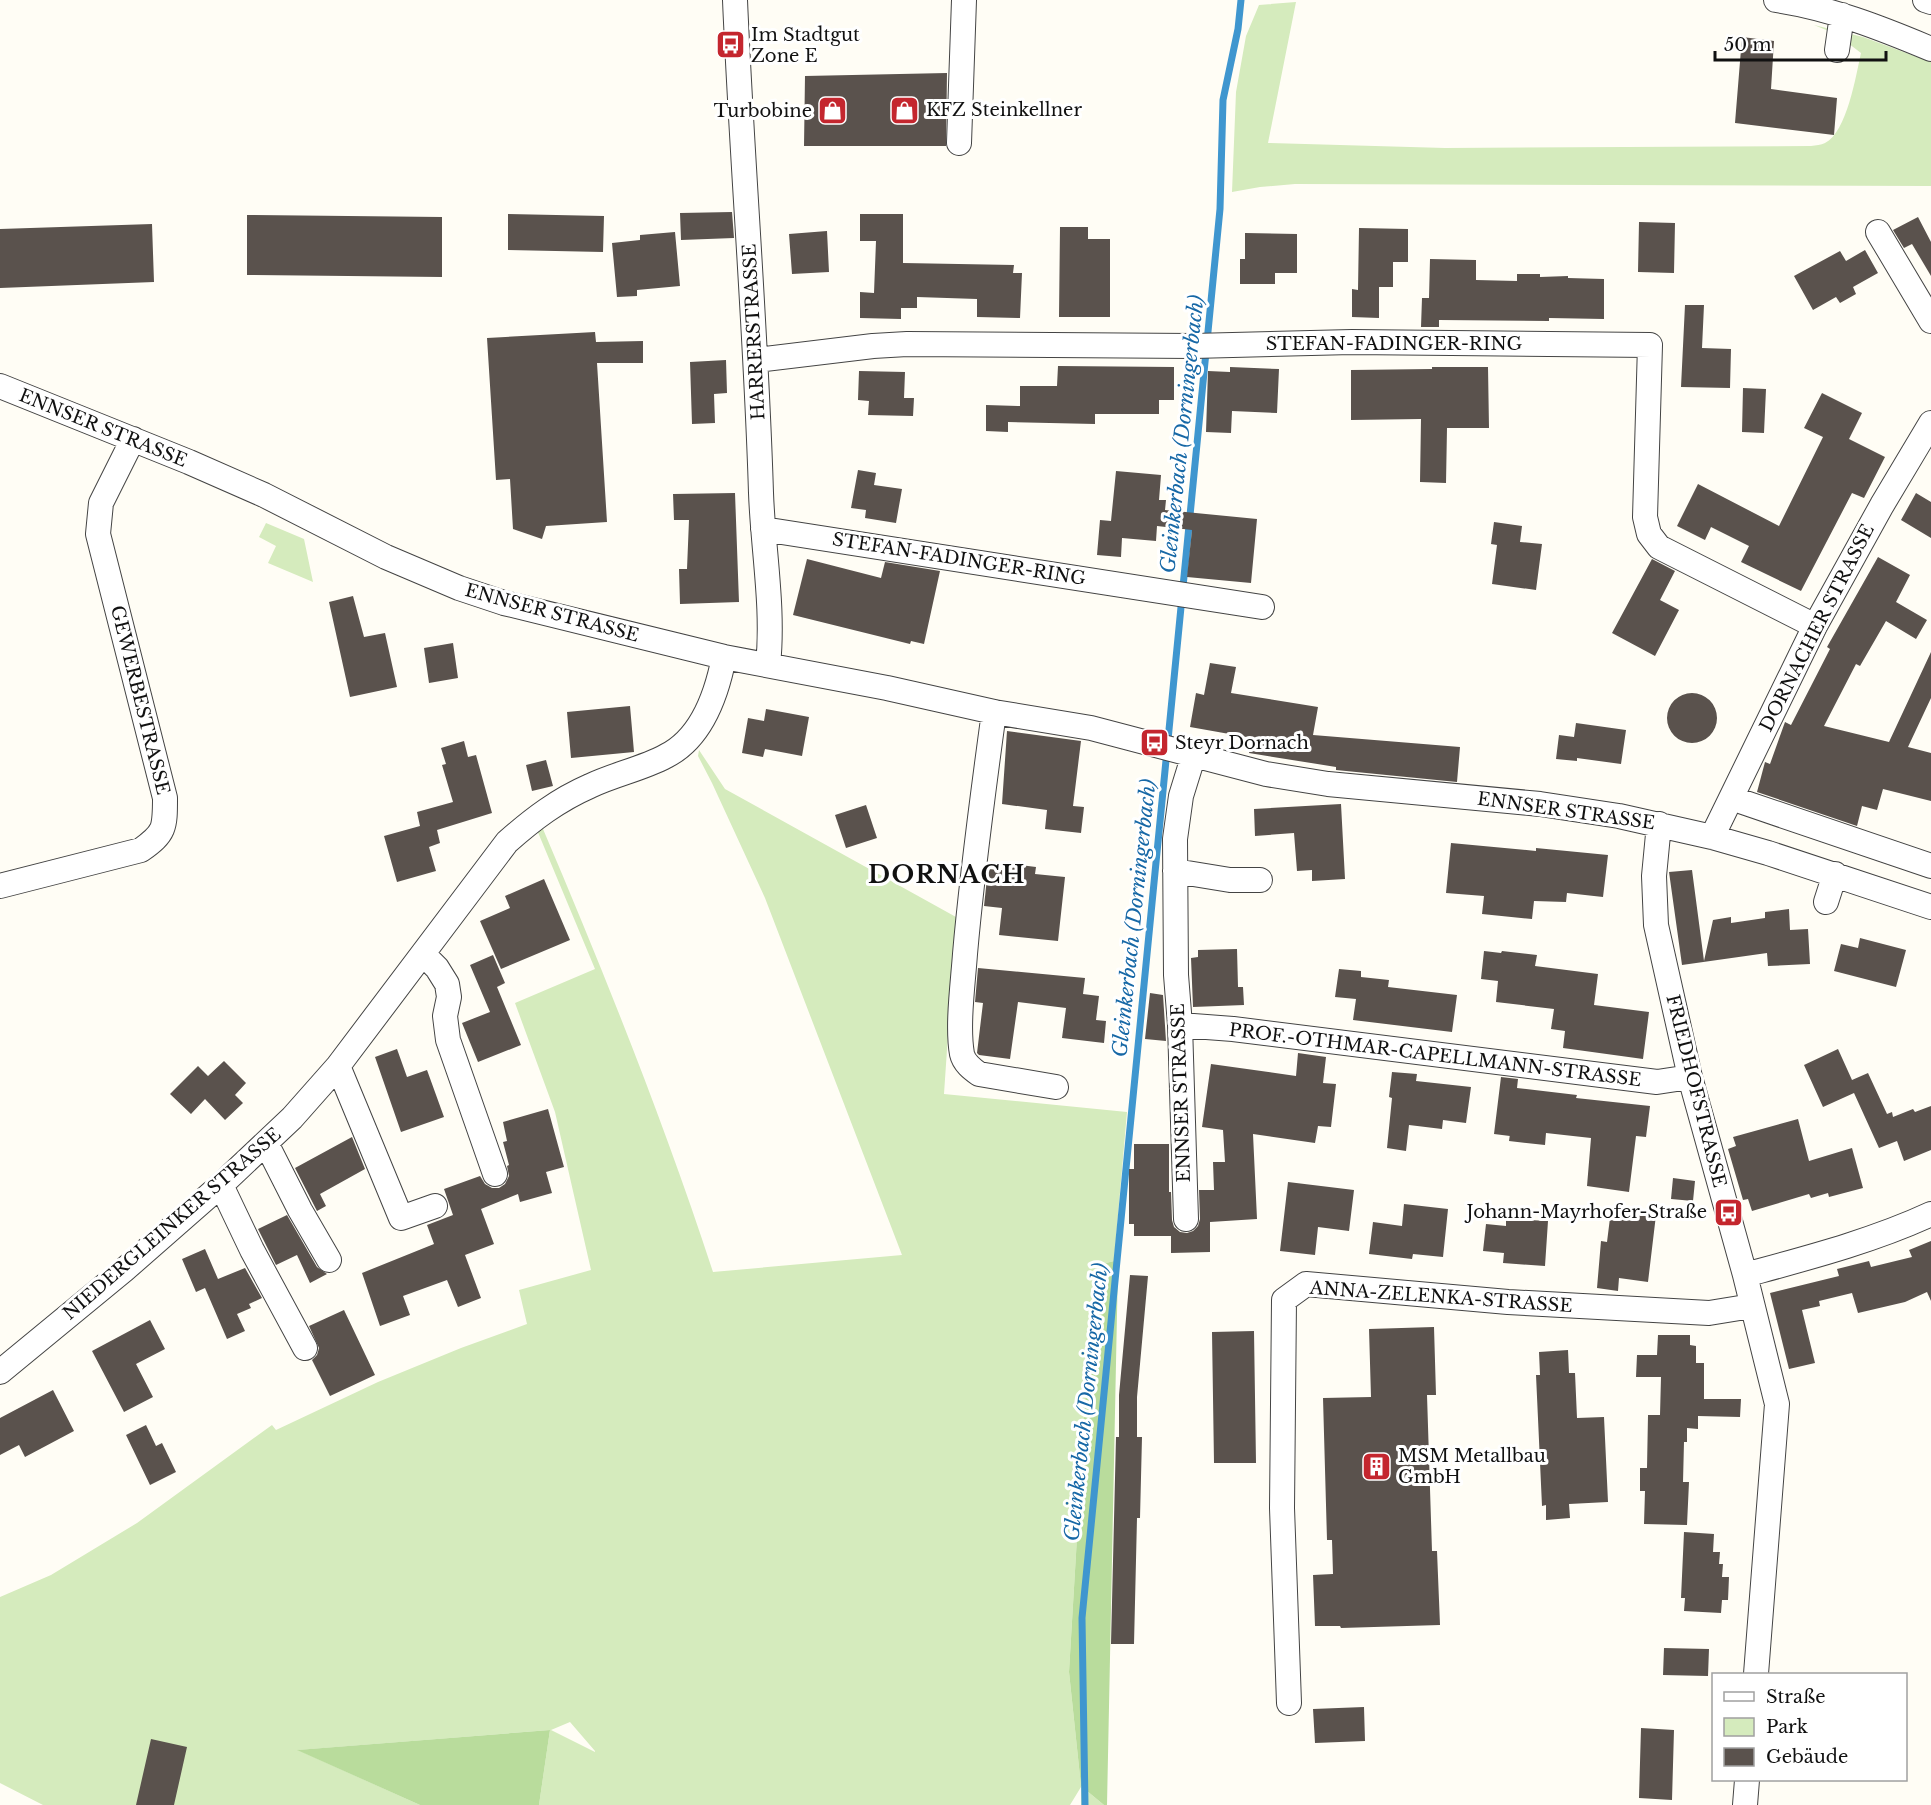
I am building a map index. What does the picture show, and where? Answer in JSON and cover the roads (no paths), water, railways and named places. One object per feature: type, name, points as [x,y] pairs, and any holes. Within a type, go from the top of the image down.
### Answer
[{"type":"street","name":"HARRERSTRASSE","points":[[735,0],[757,360],[763,529],[771,623],[768,665]]},
{"type":"street","points":[[959,143],[964,0]]},
{"type":"street","points":[[1776,0],[1819,4],[1931,49]]},
{"type":"street","points":[[1925,0],[1931,2]]},
{"type":"street","points":[[1837,50],[1842,15]]},
{"type":"street","points":[[1878,232],[1931,321]]},
{"type":"street","name":"STEFAN-FADINGER-RING","points":[[757,360],[907,344],[1205,346],[1352,342],[1650,345],[1645,517],[1649,534],[1659,547],[1815,626]]},
{"type":"street","name":"ENNSER STRASSE","points":[[0,386],[264,495],[386,557],[459,588],[504,603],[724,657],[887,688],[994,712],[1054,721],[1154,743],[1266,774],[1328,784],[1540,804],[1659,824],[1712,837],[1835,874],[1931,907]]},
{"type":"street","name":"DORNACHER STRASSE","points":[[1712,837],[1815,626],[1882,505],[1931,423]]},
{"type":"street","name":"GEWERBESTRASSE","points":[[0,886],[141,850],[158,838],[165,820],[165,798],[98,534],[101,503],[133,439]]},
{"type":"street","name":"STEFAN-FADINGER-RING","points":[[763,529],[1262,607]]},
{"type":"street","name":"NIEDERGLEINKER STRASSE","points":[[0,1372],[124,1270],[221,1185],[318,1090],[507,842],[525,826],[567,797],[592,784],[668,756],[684,744],[703,718],[710,703],[717,687],[724,657]]},
{"type":"street","points":[[994,712],[970,895],[960,1040],[962,1056],[969,1068],[979,1074],[1056,1087]]},
{"type":"street","name":"ENNSER STRASSE","points":[[1186,752],[1177,820],[1175,871],[1176,975],[1180,1025],[1186,1219]]},
{"type":"street","points":[[1731,798],[1931,866]]},
{"type":"street","name":"FRIEDHOFSTRASSE","points":[[1659,824],[1654,876],[1656,925],[1690,1077],[1745,1275],[1777,1404],[1756,1673]]},
{"type":"street","points":[[1175,871],[1230,880],[1260,880]]},
{"type":"street","points":[[1826,902],[1835,874]]},
{"type":"street","points":[[423,954],[437,968],[447,984],[449,997],[446,1016],[447,1040],[495,1174]]},
{"type":"street","name":"PROF.-OTHMAR-CAPELLMANN-STRASSE","points":[[1180,1025],[1233,1029],[1657,1082],[1690,1077]]},
{"type":"street","points":[[338,1066],[401,1218],[435,1206]]},
{"type":"street","points":[[266,1143],[300,1210],[329,1260]]},
{"type":"street","points":[[221,1185],[252,1250],[305,1348]]},
{"type":"street","points":[[1745,1275],[1903,1227],[1931,1214]]},
{"type":"street","name":"ANNA-ZELENKA-STRASSE","points":[[1289,1703],[1282,1508],[1284,1300],[1306,1284],[1508,1302],[1709,1313],[1752,1306]]},
{"type":"street","points":[[1745,1805],[1747,1781]]},
{"type":"waterway","name":"Gleinkerbach (Dorningerbach)","points":[[1085,1805],[1082,1618],[1220,209],[1223,100],[1238,29],[1241,0]]},
{"type":"place","name":"Im Stadtgut Zone E","points":[[730,45]]},
{"type":"place","name":"KFZ Steinkellner","points":[[905,110]]},
{"type":"place","name":"Turbobine","points":[[833,111]]},
{"type":"place","name":"Steyr Dornach","points":[[1154,743]]},
{"type":"place","name":"Johann-Mayrhofer-Straße","points":[[1728,1212]]},
{"type":"place","name":"MSM Metallbau GmbH","points":[[1377,1466]]},
{"type":"district","name":"DORNACH","points":[[947,875]]}]
